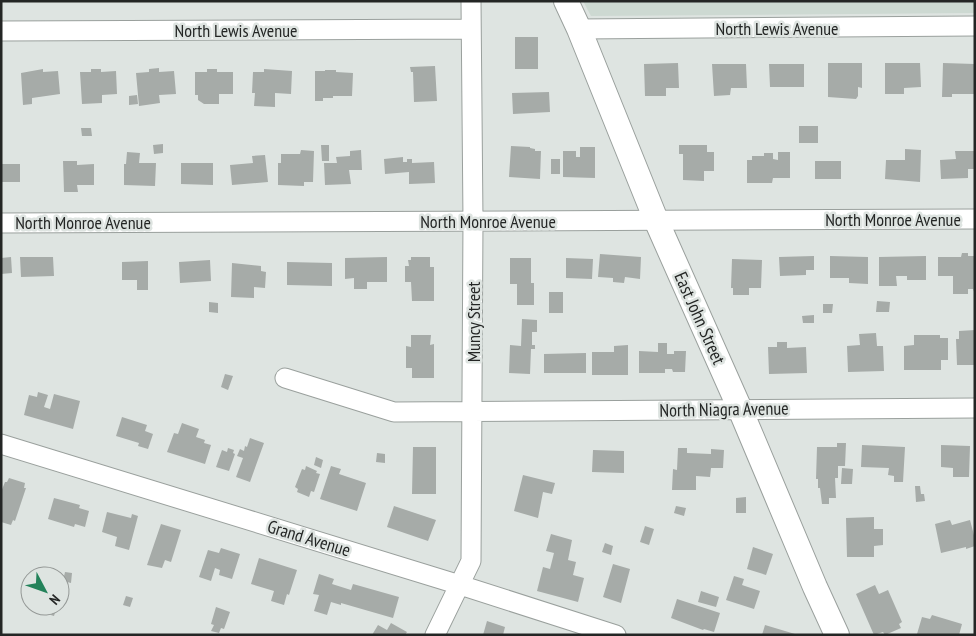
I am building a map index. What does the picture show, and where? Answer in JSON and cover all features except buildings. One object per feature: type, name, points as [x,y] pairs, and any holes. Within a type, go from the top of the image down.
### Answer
[{"type":"street","name":"Muncy Street","points":[[435,635],[471,561],[473,412],[471,1]]},
{"type":"street","name":"East John Street","points":[[566,1],[656,220],[740,409],[814,587],[837,635]]},
{"type":"street","name":"North Lewis Avenue","points":[[579,29],[975,26]]},
{"type":"street","name":"North Lewis Avenue","points":[[1,31],[470,29]]},
{"type":"street","name":"North Monroe Avenue","points":[[1,223],[975,218]]},
{"type":"street","name":"North Niagra Avenue","points":[[285,378],[394,412],[975,408]]},
{"type":"street","name":"Grand Avenue","points":[[1,444],[616,635]]},
{"type":"shaded area","points":[[583,1],[975,1],[975,13],[591,16]]}]
